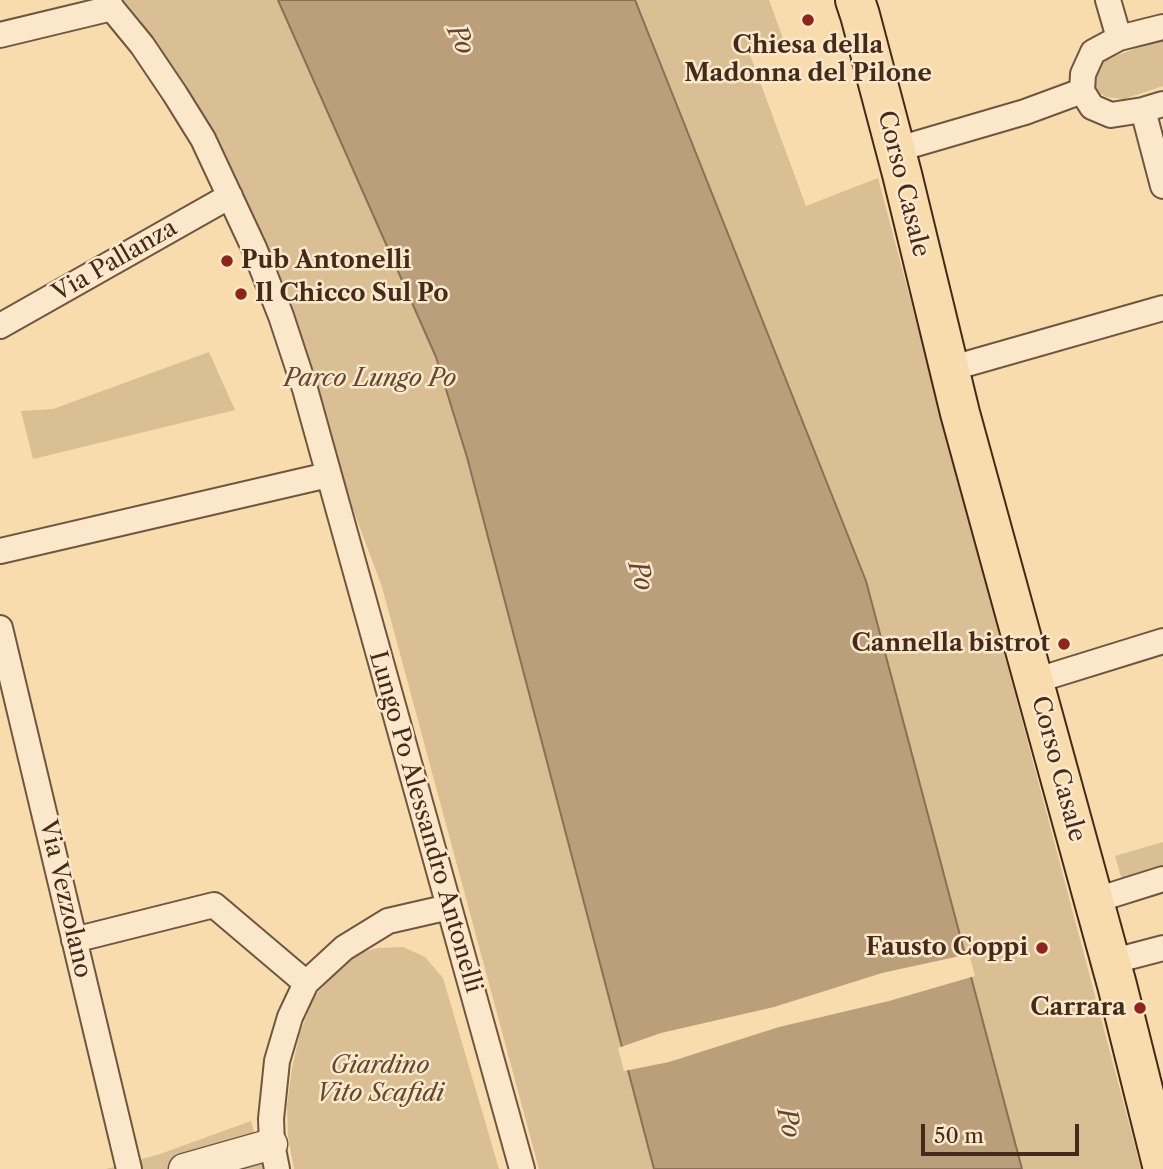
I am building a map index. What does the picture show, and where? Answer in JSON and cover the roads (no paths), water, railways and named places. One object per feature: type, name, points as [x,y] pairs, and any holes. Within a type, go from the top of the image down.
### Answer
[{"type":"main road","name":"Corso Casale","points":[[855,0],[949,369],[1110,962],[1163,1169]]},
{"type":"street","points":[[1108,0],[1118,38]]},
{"type":"street","points":[[0,35],[108,4]]},
{"type":"street","name":"Lungo Po Alessandro Antonelli","points":[[108,4],[142,45],[202,139],[254,248],[281,316],[305,389],[522,1169]]},
{"type":"street","points":[[1163,27],[1118,38],[1093,52],[1083,74],[1083,91],[1092,107],[1111,115],[1153,107],[1163,186]]},
{"type":"street","points":[[895,150],[1025,112],[1083,91]]},
{"type":"street","name":"Via Pallanza","points":[[0,326],[230,196]]},
{"type":"street","points":[[949,369],[1163,308]]},
{"type":"street","points":[[0,551],[328,475]]},
{"type":"street","name":"Via Vezzolano","points":[[0,628],[129,1169]]},
{"type":"street","points":[[1034,681],[1163,641]]},
{"type":"street","points":[[1093,901],[1163,879]]},
{"type":"street","points":[[74,940],[214,905],[306,983]]},
{"type":"street","points":[[184,1169],[275,1157],[271,1119],[277,1061],[290,1017],[306,983],[344,948],[388,921],[449,906]]},
{"type":"street","points":[[1110,962],[1163,948]]},
{"type":"water","name":"Po","points":[[278,0],[635,0],[866,581],[1022,1169],[654,1169],[467,457],[436,357]]},
{"type":"place","name":"Chiesa della Madonna del Pilone","points":[[808,20]]},
{"type":"place","name":"Pub Antonelli","points":[[227,261]]},
{"type":"place","name":"Il Chicco Sul Po","points":[[241,294]]},
{"type":"place","name":"Cannella bistrot","points":[[1064,644]]},
{"type":"place","name":"Fausto Coppi","points":[[1042,948]]},
{"type":"place","name":"Carrara","points":[[1140,1008]]},
{"type":"park label","name":"Parco Lungo Po","points":[[370,379]]},
{"type":"park label","name":"Giardino Vito Scafidi","points":[[380,1080]]}]
